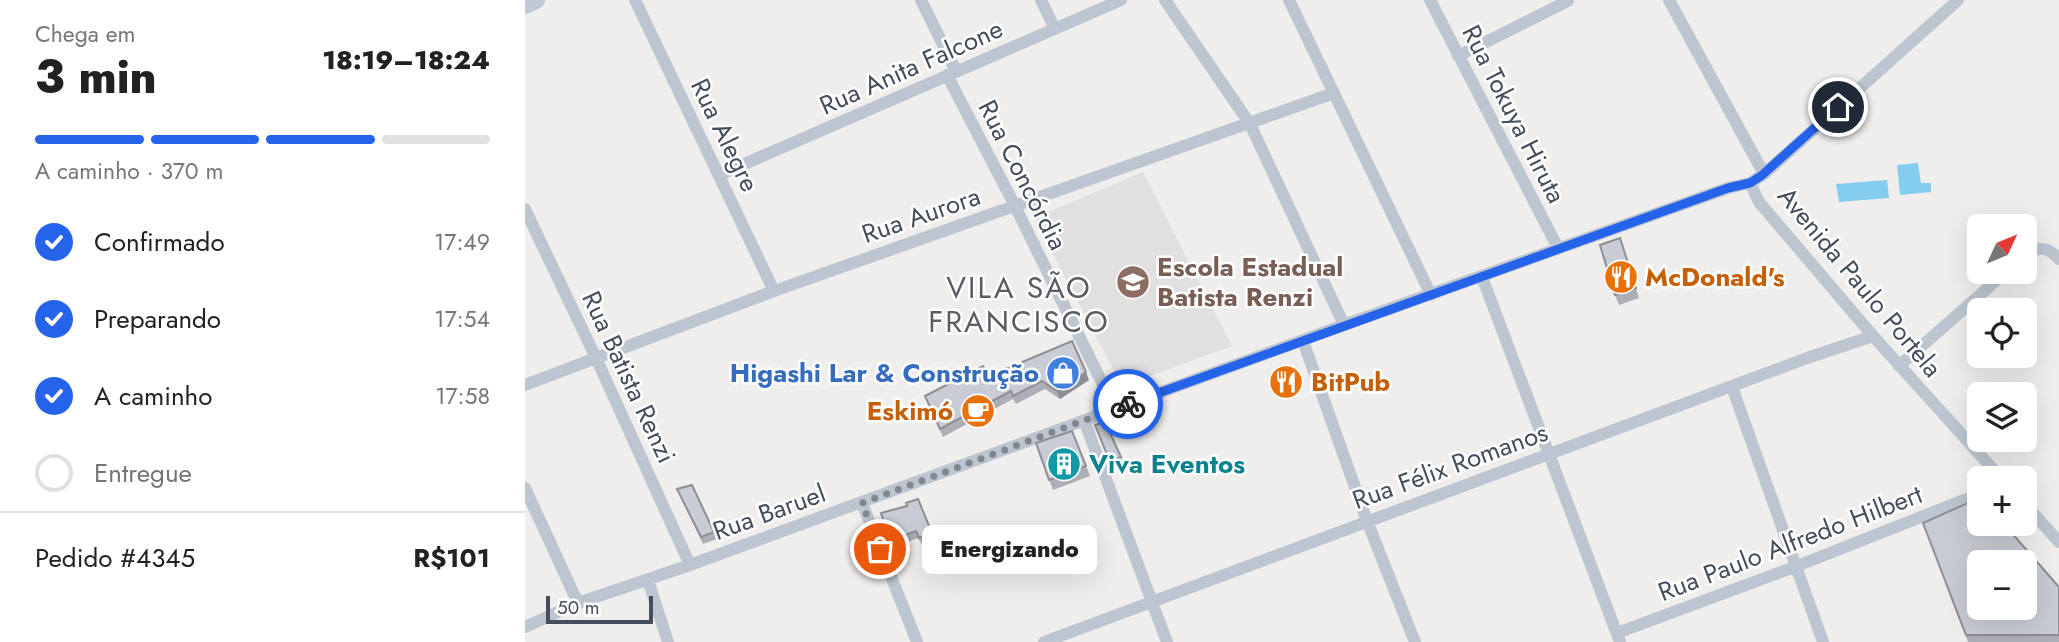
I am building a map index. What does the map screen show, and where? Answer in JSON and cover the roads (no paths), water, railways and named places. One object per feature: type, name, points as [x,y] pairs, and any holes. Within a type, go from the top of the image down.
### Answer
[{"type":"main road","points":[[525,5],[535,0]]},
{"type":"street","name":"Rua Alegre","points":[[635,0],[773,291]]},
{"type":"street","name":"Rua Concórdia","points":[[921,0],[951,73],[1115,409]]},
{"type":"street","points":[[1041,0],[1055,29]]},
{"type":"street","name":"Rua Anita Falcone","points":[[719,175],[1121,0]]},
{"type":"street","points":[[1165,0],[1250,124],[1344,325]]},
{"type":"street","points":[[1289,0],[1431,295]]},
{"type":"street","name":"Rua Tokuya Hiruta","points":[[1430,0],[1558,248]]},
{"type":"street","points":[[1669,0],[1764,174]]},
{"type":"street","points":[[1750,183],[1764,174],[1958,0]]},
{"type":"street","points":[[1458,56],[1568,1]]},
{"type":"street","name":"Rua Aurora","points":[[525,386],[773,291],[1333,93]]},
{"type":"street","name":"Avenida Paulo Portela","points":[[1622,227],[1728,188],[1750,183],[1759,202],[1899,366],[1990,466]]},
{"type":"street","name":"Rua Batista Renzi","points":[[525,209],[690,565]]},
{"type":"street","name":"Rua Baruel","points":[[525,627],[578,603],[690,565],[1344,325],[1622,227]]},
{"type":"street","points":[[2037,249],[2045,248],[2059,259]]},
{"type":"street","points":[[1482,277],[1619,638]]},
{"type":"street","points":[[1899,366],[1992,284]]},
{"type":"street","name":"Rua Félix Romanos","points":[[1044,642],[1549,453],[1873,336]]},
{"type":"street","points":[[1303,341],[1367,521],[1415,642]]},
{"type":"street","points":[[1732,387],[1823,642]]},
{"type":"street","points":[[1084,421],[1167,642]]},
{"type":"street","points":[[525,488],[578,603]]},
{"type":"street","name":"Rua Paulo Alfredo Hilbert","points":[[1619,638],[1967,499]]},
{"type":"street","points":[[862,503],[917,642]]},
{"type":"street","points":[[2037,517],[2059,542]]},
{"type":"street","points":[[648,579],[668,642]]},
{"type":"water","points":[[1918,163],[1921,183],[1931,183],[1931,192],[1900,195],[1897,165]]},
{"type":"water","points":[[1887,180],[1889,198],[1839,202],[1836,184]]},
{"type":"place","name":"McDonald's","points":[[1621,277]]},
{"type":"place","name":"Escola Estadual Batista Renzi","points":[[1133,282]]},
{"type":"place","name":"Higashi Lar & Construção","points":[[1063,373]]},
{"type":"place","name":"BitPub","points":[[1286,382]]},
{"type":"place","name":"Eskimó","points":[[978,411]]},
{"type":"place","name":"Viva Eventos","points":[[1064,464]]},
{"type":"place","name":"Energizando","points":[[880,549]]},
{"type":"district","name":"VILA SÃO FRANCISCO","points":[[1019,304]]}]
